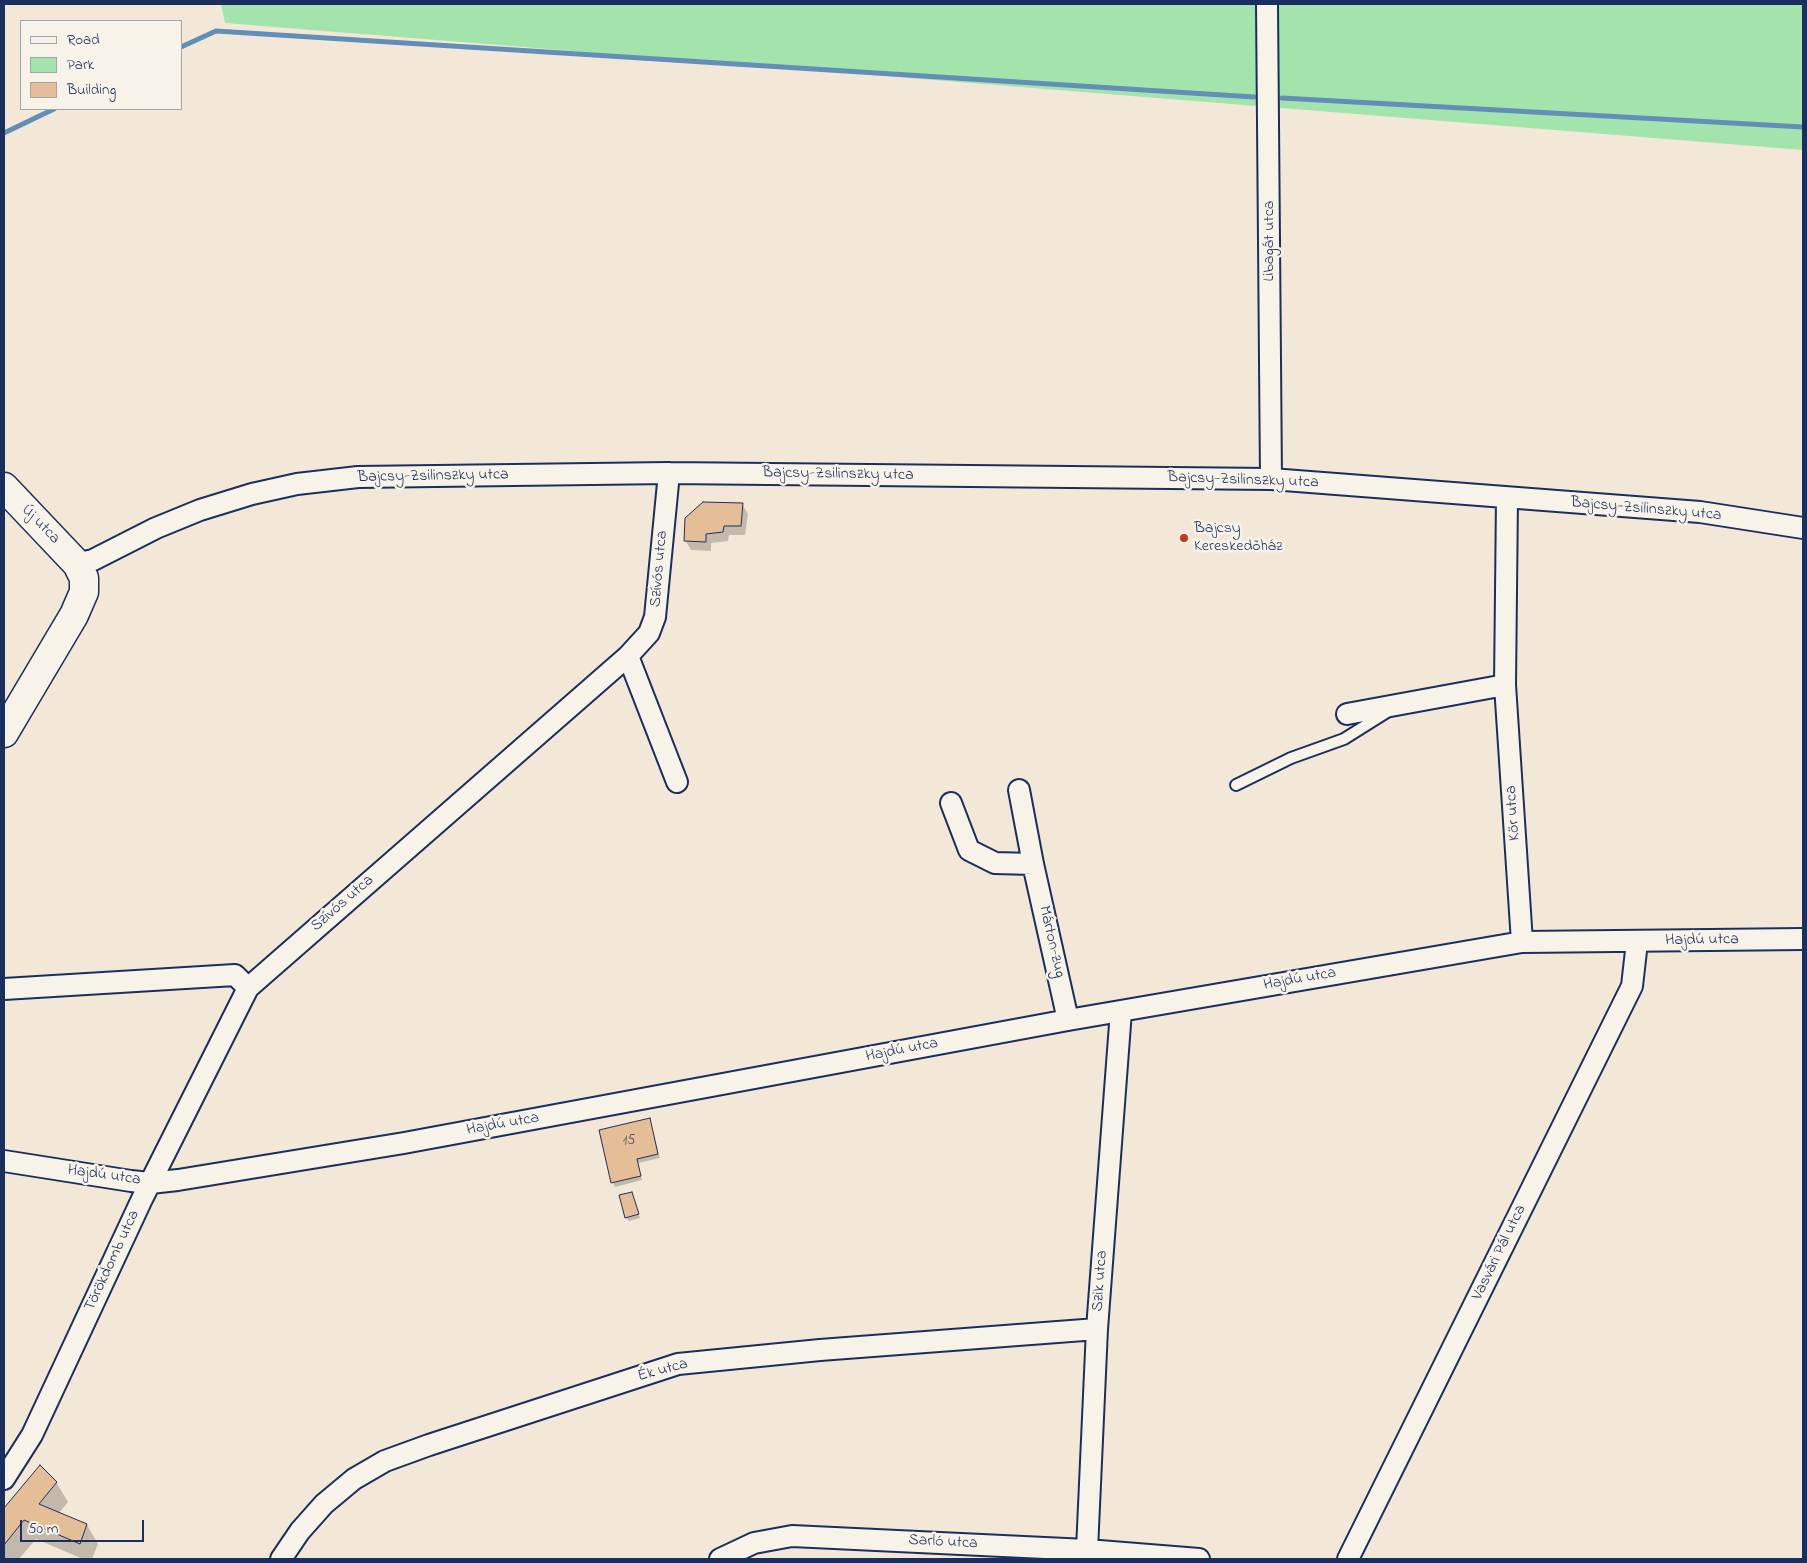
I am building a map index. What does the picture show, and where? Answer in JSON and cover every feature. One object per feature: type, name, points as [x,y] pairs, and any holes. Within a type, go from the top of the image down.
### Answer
[{"type":"main road","name":"Új utca","points":[[4,487],[77,564]]},
{"type":"main road","points":[[4,733],[74,615],[84,592],[84,578],[77,564]]},
{"type":"street","name":"Libagát utca","points":[[1267,4],[1271,479]]},
{"type":"street","name":"Bajcsy-Zsilinszky utca","points":[[77,564],[93,560],[156,528],[200,510],[252,494],[297,484],[358,477],[669,473],[1271,479],[1700,512],[1803,528]]},
{"type":"street","name":"Szívós utca","points":[[248,988],[628,656],[649,633],[655,617],[669,473]]},
{"type":"street","name":"Kör utca","points":[[1507,498],[1505,685],[1522,942]]},
{"type":"street","points":[[628,656],[677,782]]},
{"type":"street","points":[[1347,714],[1505,685]]},
{"type":"street","name":"Márton-zug","points":[[1019,790],[1033,864],[1068,1020]]},
{"type":"street","points":[[951,803],[969,850],[994,864],[1033,864]]},
{"type":"street","name":"Hajdú utca","points":[[4,1160],[150,1183],[178,1180],[404,1143],[1068,1020],[1522,942],[1803,939]]},
{"type":"street","name":"Vasvári Pál utca","points":[[1348,1559],[1632,986],[1637,942]]},
{"type":"street","points":[[4,989],[235,975],[248,988]]},
{"type":"street","name":"Törökdomb utca","points":[[4,1479],[32,1435],[150,1183],[248,988]]},
{"type":"street","name":"Szik utca","points":[[1087,1550],[1097,1329],[1121,1011]]},
{"type":"street","name":"Ék utca","points":[[281,1559],[300,1531],[324,1504],[354,1479],[385,1461],[678,1364],[820,1350],[1097,1329]]},
{"type":"street","name":"Sarló utca","points":[[720,1559],[754,1543],[792,1536],[1087,1550],[1199,1559]]},
{"type":"lane","points":[[1236,785],[1291,758],[1344,739],[1398,704]]},
{"type":"green space","points":[[221,4],[1803,4],[1803,150],[225,23]]},
{"type":"building","points":[[703,502],[743,503],[741,526],[724,526],[723,532],[706,534],[706,542],[684,541],[685,518]]},
{"type":"building","points":[[650,1118],[658,1154],[637,1159],[641,1176],[611,1183],[599,1130]]},
{"type":"building","points":[[632,1192],[639,1214],[625,1218],[619,1195]]},
{"type":"building","points":[[40,1465],[57,1482],[39,1504],[87,1524],[80,1544],[24,1520],[4,1545],[4,1508]]},
{"type":"waterway","points":[[182,47],[216,31],[1254,97]]},
{"type":"waterway","points":[[1282,98],[1803,127]]},
{"type":"waterway","points":[[4,133],[52,110]]},
{"type":"place","name":"Bajcsy Kereskedőház","points":[[1184,538]]}]
